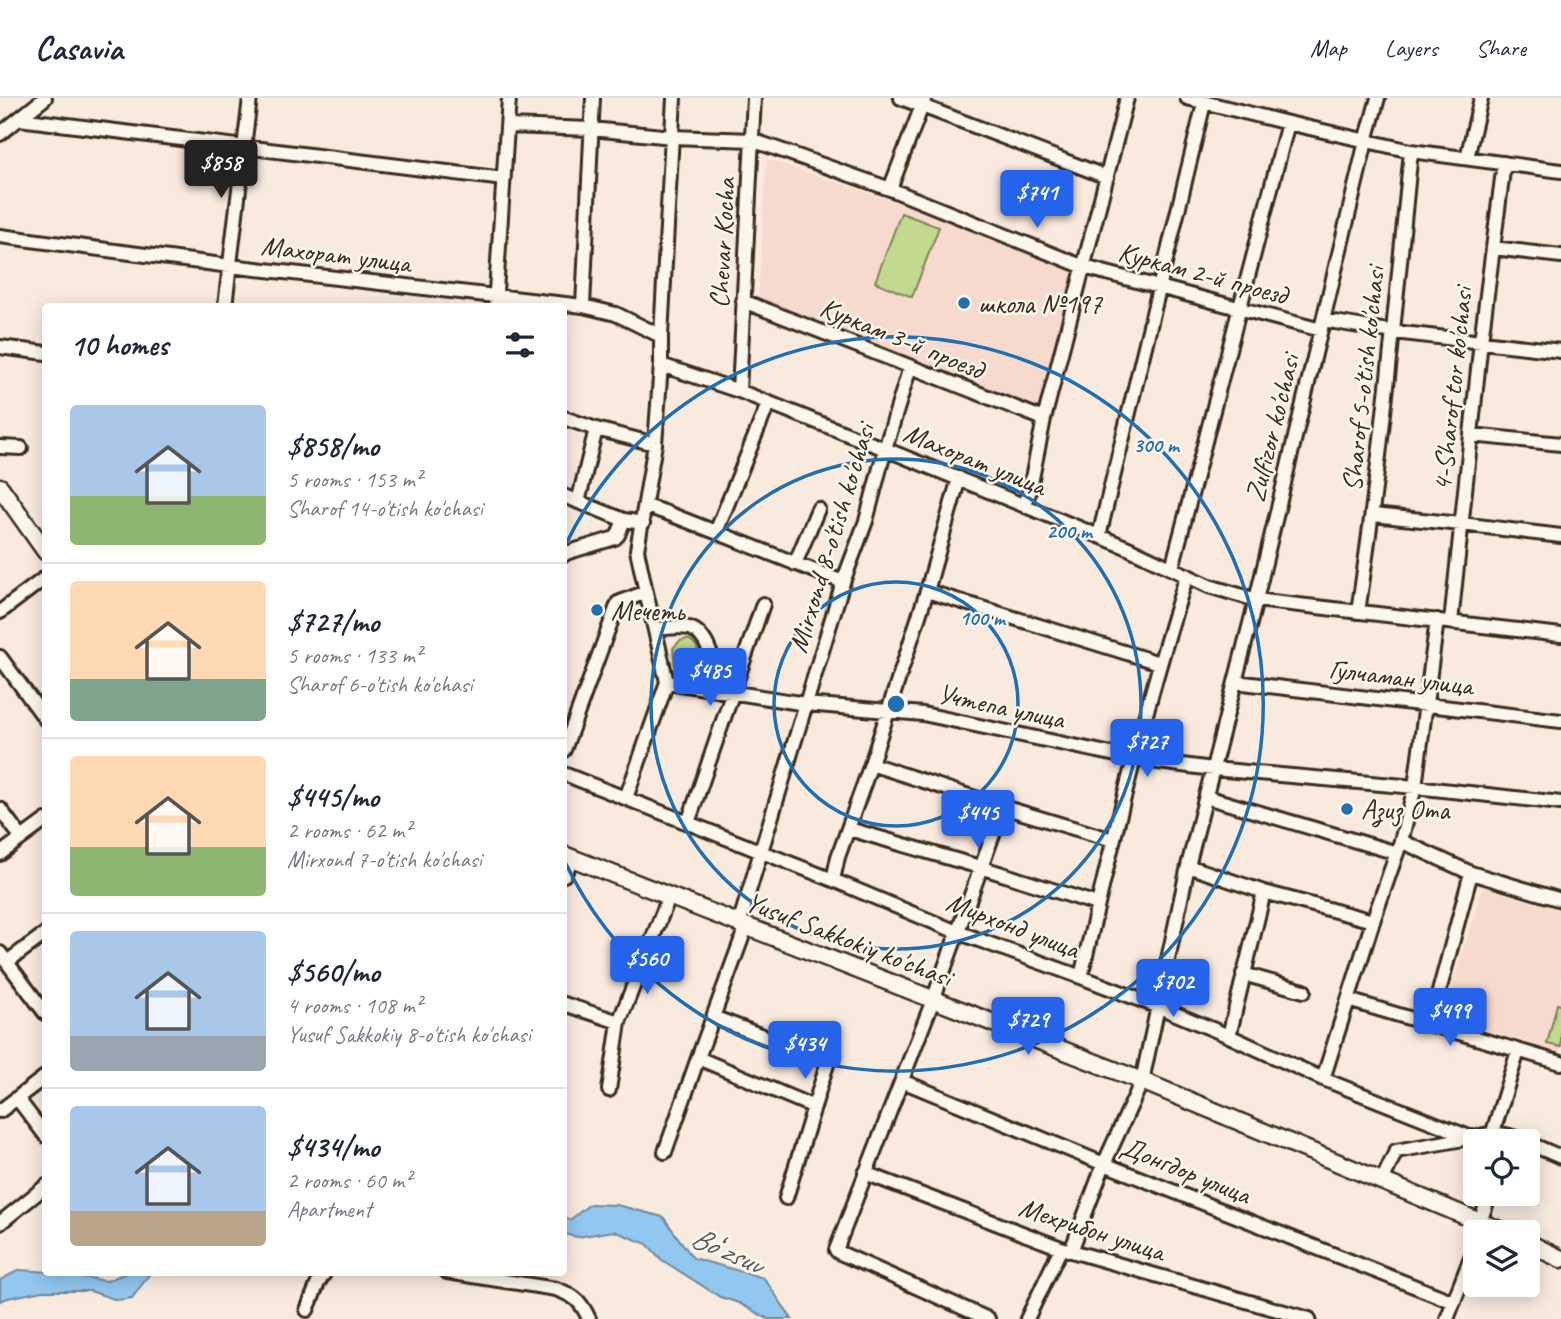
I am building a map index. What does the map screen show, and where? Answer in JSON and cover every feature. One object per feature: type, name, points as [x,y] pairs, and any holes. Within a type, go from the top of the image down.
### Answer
[{"type":"main road","points":[[0,487],[42,546]]},
{"type":"main road","name":"Yusuf Sakkokiy ko'chasi","points":[[568,857],[1142,1081],[1469,1220]]},
{"type":"main road","points":[[1540,1249],[1561,1259]]},
{"type":"street","points":[[0,134],[46,98]]},
{"type":"street","points":[[225,303],[250,98]]},
{"type":"street","points":[[495,302],[509,98]]},
{"type":"street","points":[[583,306],[593,98]]},
{"type":"street","points":[[626,798],[667,682],[637,550],[655,444],[674,98]]},
{"type":"street","name":"Chevar Kocha","points":[[739,391],[754,98]]},
{"type":"street","points":[[901,98],[924,102],[1107,177]]},
{"type":"street","points":[[1023,505],[1029,493],[1044,419],[1127,98]]},
{"type":"street","points":[[1187,98],[1411,151],[1561,171]]},
{"type":"street","name":"Zulfizor ko'chasi","points":[[1027,1319],[1066,1250],[1142,1081],[1188,866],[1256,600],[1378,98]]},
{"type":"street","points":[[1467,158],[1481,98]]},
{"type":"street","points":[[890,189],[924,102]]},
{"type":"street","points":[[1099,536],[1204,103]]},
{"type":"street","points":[[19,119],[504,179]]},
{"type":"street","points":[[1172,568],[1288,123]]},
{"type":"street","name":"Куркам 2-й проезд","points":[[508,126],[752,140],[890,189],[1084,267],[1239,308],[1322,325],[1561,351]]},
{"type":"street","name":"Sharof 5-o'tish ko'chasi","points":[[1359,612],[1394,332],[1411,151]]},
{"type":"street","name":"4-Sharof tor ko'chasi","points":[[1451,622],[1504,163]]},
{"type":"street","name":"Махорат улица","points":[[0,236],[517,303]]},
{"type":"street","points":[[1493,248],[1561,256]]},
{"type":"street","name":"Куркам 3-й проезд","points":[[743,301],[1044,419]]},
{"type":"street","name":"Махорат улица","points":[[567,305],[616,314],[661,336]]},
{"type":"street","points":[[0,347],[42,352]]},
{"type":"street","name":"Махорат улица","points":[[661,365],[739,391],[959,478],[1099,536],[1209,586],[1256,600],[1561,635]]},
{"type":"street","name":"Mirxond 8-o'tish ko'chasi","points":[[665,1152],[743,926],[806,704],[866,521],[884,449],[910,368]]},
{"type":"street","points":[[716,532],[768,404]]},
{"type":"street","points":[[567,419],[655,444]]},
{"type":"street","points":[[578,502],[596,429]]},
{"type":"street","points":[[1471,435],[1561,444]]},
{"type":"street","points":[[0,447],[21,448]]},
{"type":"street","points":[[833,880],[838,857],[927,591],[959,478]]},
{"type":"street","points":[[567,497],[624,520],[643,523]]},
{"type":"street","points":[[646,506],[844,582]]},
{"type":"street","points":[[795,564],[818,509]]},
{"type":"street","points":[[1373,515],[1561,536]]},
{"type":"street","points":[[567,553],[615,538],[624,520]]},
{"type":"street","points":[[1081,977],[1159,663],[1187,575]]},
{"type":"street","points":[[0,612],[42,580]]},
{"type":"street","points":[[927,591],[1159,663]]},
{"type":"street","points":[[567,742],[618,603],[646,592]]},
{"type":"street","points":[[688,822],[727,692],[763,604]]},
{"type":"street","points":[[1323,1079],[1399,847],[1415,787],[1437,620]]},
{"type":"street","points":[[655,629],[686,627],[700,634],[706,641],[727,692]]},
{"type":"street","points":[[0,657],[42,715]]},
{"type":"street","name":"Учтепа улица","points":[[667,682],[806,704],[923,714],[1135,760],[1561,803]]},
{"type":"street","name":"Гулчаман улица","points":[[1235,682],[1561,721]]},
{"type":"street","points":[[871,764],[1113,840]]},
{"type":"street","name":"Мирхонд улица","points":[[567,775],[957,932],[1159,1007],[1323,1079],[1463,1134]]},
{"type":"street","points":[[1206,797],[1399,847],[1471,873],[1561,900]]},
{"type":"street","points":[[988,1319],[838,1252],[836,1247],[933,1000],[1003,807]]},
{"type":"street","points":[[0,809],[21,838]]},
{"type":"street","points":[[0,854],[42,823]]},
{"type":"street","points":[[849,829],[1097,904]]},
{"type":"street","points":[[1188,866],[1264,892],[1373,921]]},
{"type":"street","points":[[1430,1025],[1471,873]]},
{"type":"street","points":[[1229,1036],[1264,892]]},
{"type":"street","points":[[609,1090],[619,1023],[669,897]]},
{"type":"street","points":[[42,935],[3,958],[42,1009]]},
{"type":"street","points":[[1243,974],[1304,990]]},
{"type":"street","points":[[1348,1000],[1561,1063]]},
{"type":"street","points":[[567,1005],[619,1023]]},
{"type":"street","points":[[713,1017],[828,1061],[786,1198]]},
{"type":"street","points":[[1494,1129],[1518,1051]]},
{"type":"street","points":[[698,1058],[814,1107]]},
{"type":"street","points":[[1,1108],[42,1079]]},
{"type":"street","name":"Донгдор улица","points":[[902,1081],[1454,1302]]},
{"type":"street","points":[[17,1098],[42,1131]]},
{"type":"street","points":[[1382,1181],[1396,1151],[1463,1140]]},
{"type":"street","points":[[1540,1148],[1561,1157]]},
{"type":"street","name":"Мехрибон улица","points":[[865,1173],[1066,1250],[1309,1319]]},
{"type":"street","points":[[0,1223],[42,1189]]},
{"type":"street","points":[[307,1310],[322,1276]]},
{"type":"street","points":[[473,1276],[556,1289],[572,1295],[583,1306],[589,1319]]},
{"type":"street","points":[[1447,1319],[1463,1278]]},
{"type":"shaded area","name":"школа №197","points":[[767,159],[893,201],[1078,269],[1039,412],[848,338],[858,306],[847,337],[758,301]]},
{"type":"shaded area","points":[[1483,887],[1561,910],[1561,1053],[1442,1017]]},
{"type":"green space","points":[[901,213],[939,227],[912,297],[875,282]]},
{"type":"green space","points":[[687,639],[697,648],[701,672],[689,679],[677,672],[673,648],[680,641]]},
{"type":"green space","points":[[1557,1004],[1561,1005],[1561,1047],[1547,1044]]},
{"type":"water","points":[[590,1204],[617,1205],[663,1217],[693,1258],[764,1278],[792,1319],[768,1319],[739,1303],[720,1297],[662,1260],[647,1244],[614,1231],[577,1237],[567,1235],[567,1218],[570,1220]]},
{"type":"water","points":[[19,1270],[42,1271],[42,1276],[76,1276],[107,1281],[119,1276],[148,1276],[132,1298],[117,1300],[90,1291],[42,1291],[0,1301],[0,1280]]},
{"type":"place","name":"школа №197","points":[[964,303]]},
{"type":"place","name":"Мечеть","points":[[597,610]]},
{"type":"place","name":"Азиз Ота","points":[[1347,809]]},
{"type":"water label","name":"Boʻzsuv","points":[[727,1250]]}]
